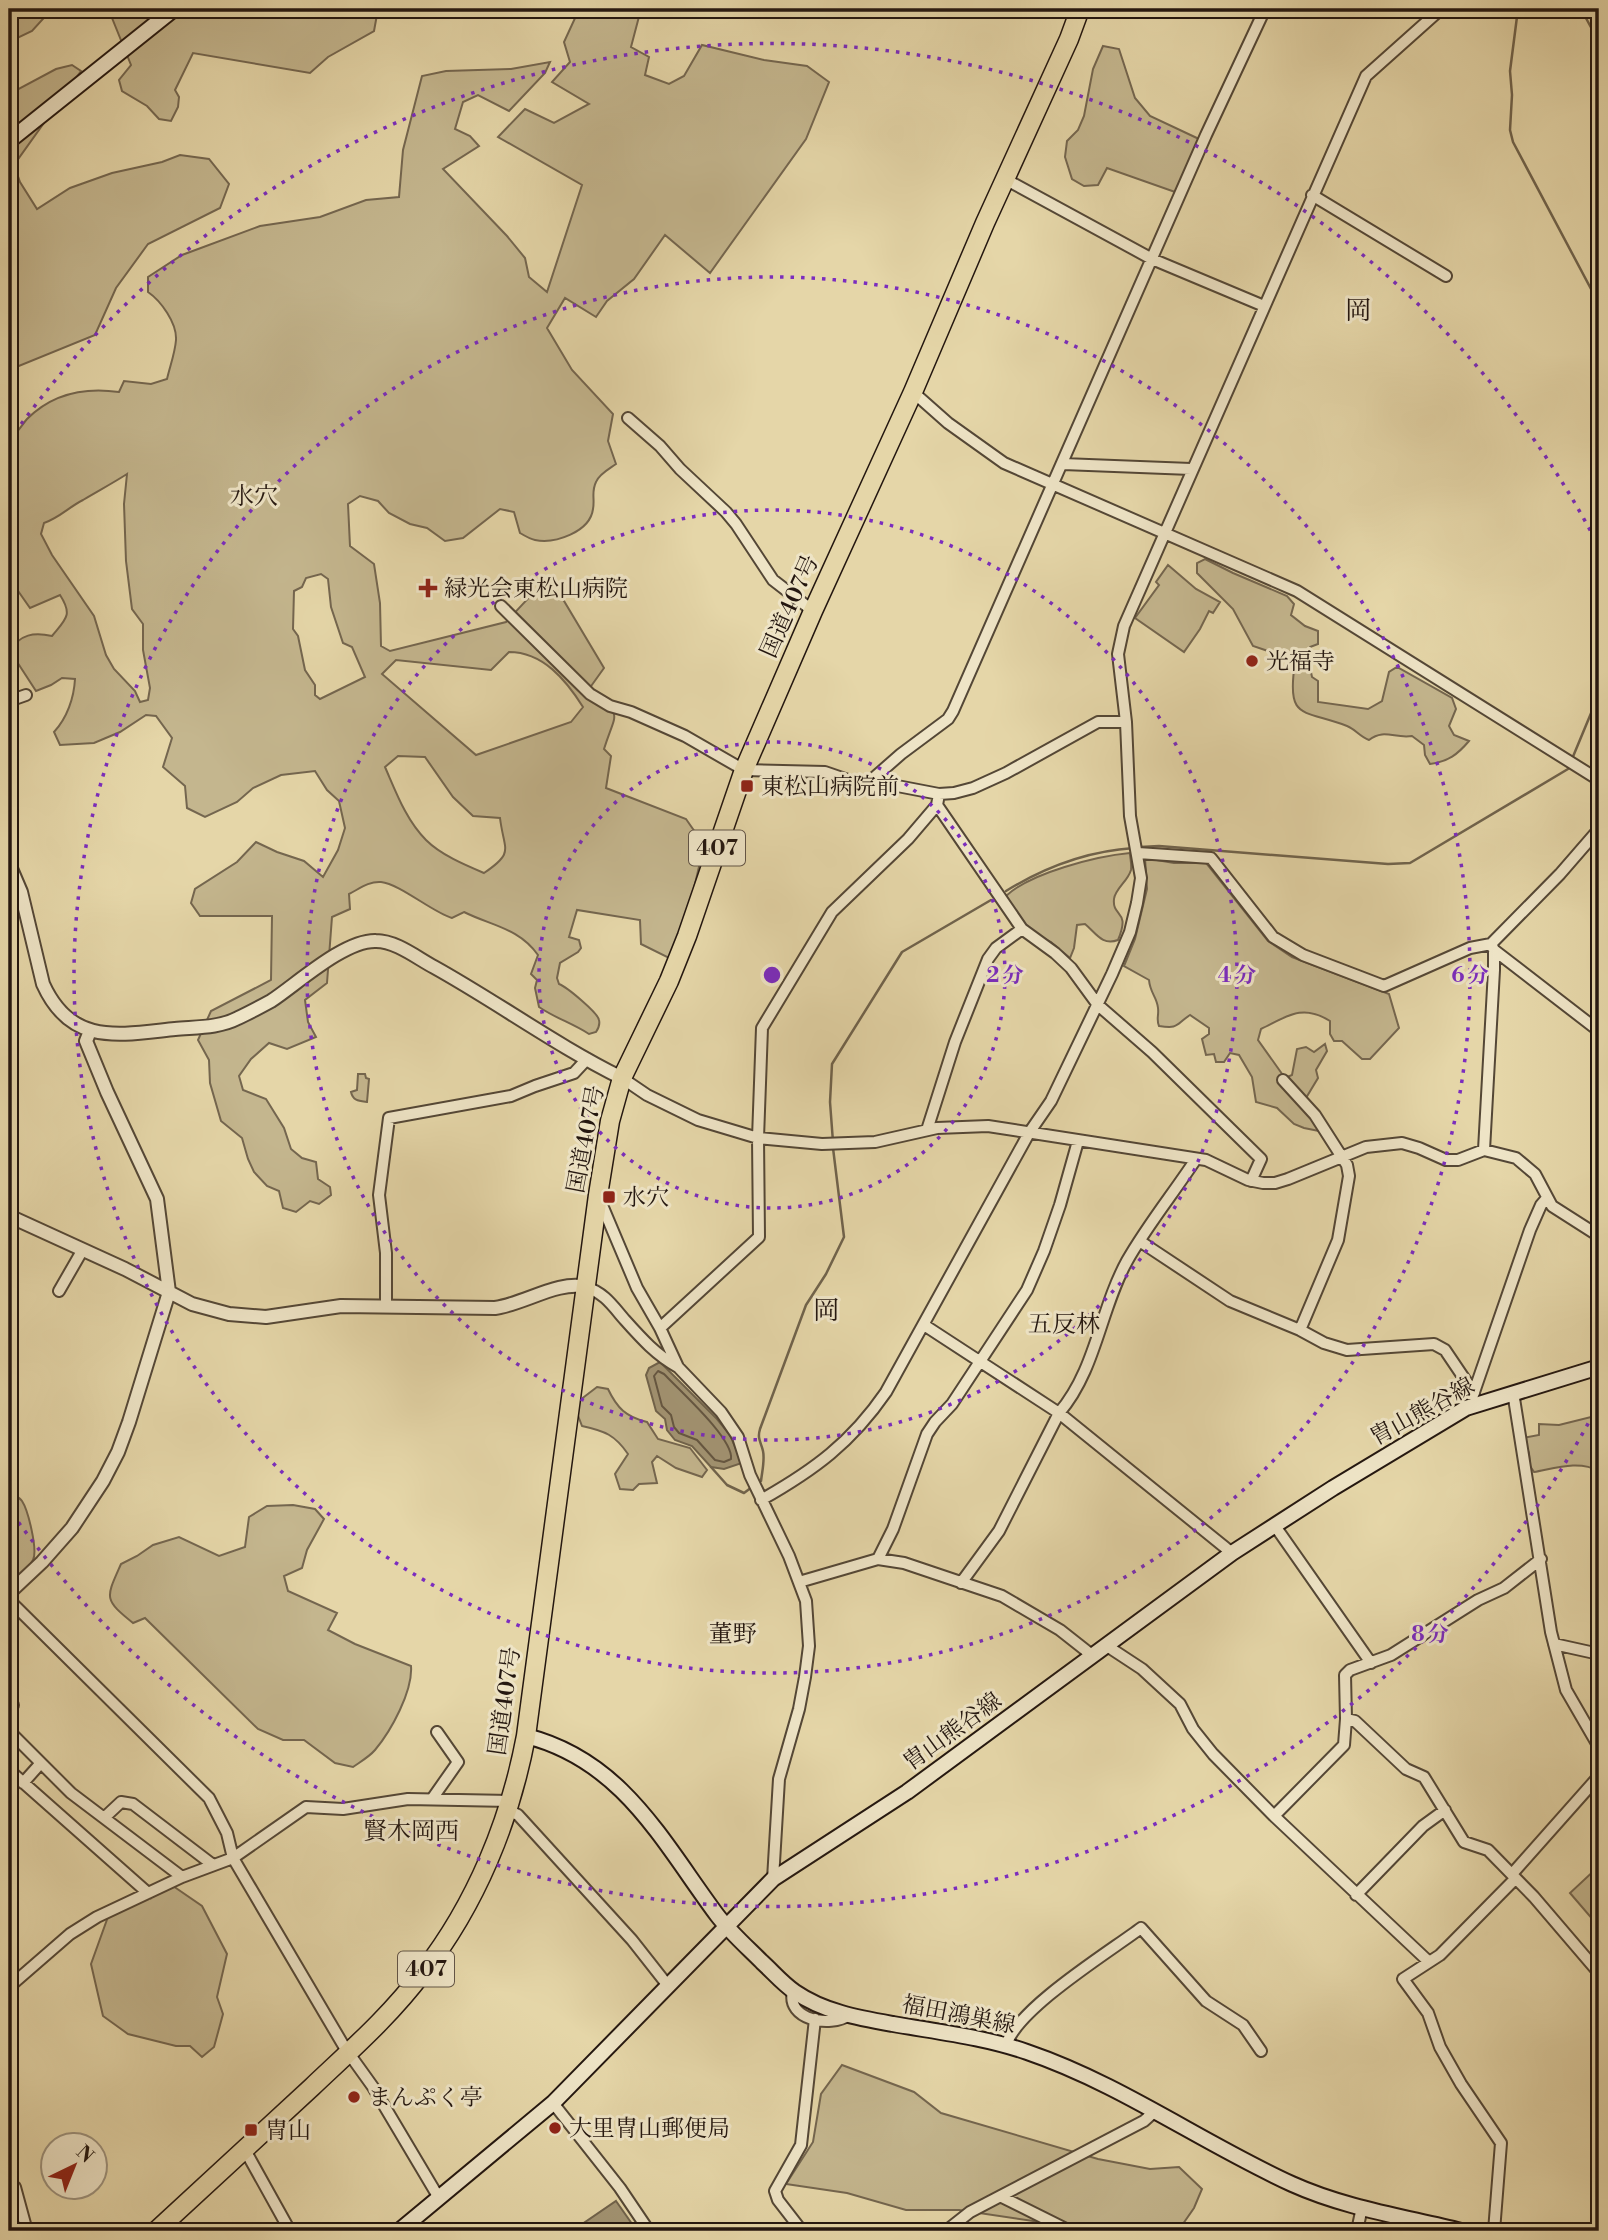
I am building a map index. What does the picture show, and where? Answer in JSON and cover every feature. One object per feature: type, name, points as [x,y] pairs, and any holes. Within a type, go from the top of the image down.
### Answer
[{"type":"highway","name":"国道407号","points":[[156,2231],[348,2053],[398,2002],[440,1948],[471,1897],[509,1806],[526,1736],[598,1195],[610,1121],[622,1078],[687,936],[744,770],[1080,9]]},
{"type":"main road","points":[[9,141],[174,9]]},
{"type":"main road","name":"胄山熊谷線","points":[[399,2231],[553,2104],[773,1879],[907,1792],[1233,1553],[1275,1526],[1466,1408],[1599,1367]]},
{"type":"main road","name":"福田鴻巣線","points":[[526,1736],[567,1750],[594,1767],[624,1792],[648,1817],[727,1927],[793,1991],[828,2009],[849,2015],[1006,2045],[1064,2066],[1292,2184],[1362,2207],[1461,2231]]},
{"type":"street","points":[[868,783],[948,719],[1265,9]]},
{"type":"street","points":[[761,1500],[818,1466],[858,1429],[886,1392],[1029,1133],[1051,1101],[1098,1005],[1130,932],[1141,878],[1130,816],[1126,722],[1118,654],[1124,626],[1366,76],[1441,9]]},
{"type":"street","points":[[1005,180],[1152,258],[1264,306]]},
{"type":"street","points":[[1312,195],[1446,276]]},
{"type":"street","points":[[913,392],[1004,463],[1297,591],[1599,780]]},
{"type":"street","points":[[628,418],[726,512],[773,580],[813,611]]},
{"type":"street","points":[[1063,464],[1191,469]]},
{"type":"street","points":[[500,606],[590,694],[610,706],[685,736],[744,770],[825,772],[855,782],[887,784],[938,799],[1022,929],[1071,968],[1098,1005],[1152,1052],[1261,1159],[1251,1181]]},
{"type":"street","points":[[9,701],[26,695]]},
{"type":"street","points":[[660,1328],[760,1237],[758,1138],[762,1028],[832,912],[908,839],[938,799],[973,788],[1006,773],[1098,722],[1126,722]]},
{"type":"street","points":[[1484,1150],[1493,947],[1599,829]]},
{"type":"street","points":[[1138,853],[1210,858],[1273,937],[1303,955],[1384,985],[1470,948],[1493,947],[1599,1031]]},
{"type":"street","points":[[9,864],[21,892],[43,984],[68,1019],[90,1031],[120,1035],[223,1024],[271,1000],[328,960],[354,946],[379,941],[397,947],[460,981],[648,1095],[698,1120],[758,1138],[822,1144],[861,1143],[927,1130],[988,1126],[1078,1142],[1196,1158],[1251,1181],[1275,1183],[1366,1147],[1402,1143],[1446,1160],[1458,1160],[1484,1150],[1516,1158],[1535,1174],[1552,1206],[1598,1230]]},
{"type":"street","points":[[927,1130],[955,1042],[988,958],[996,948],[1022,929]]},
{"type":"street","points":[[9,1593],[42,1562],[72,1528],[108,1472],[129,1422],[169,1292],[157,1199],[86,1041],[90,1031]]},
{"type":"street","points":[[386,1307],[386,1253],[379,1195],[389,1118],[511,1096],[568,1076],[586,1059]]},
{"type":"street","points":[[1283,1080],[1315,1115],[1347,1165],[1349,1176],[1338,1240],[1300,1330]]},
{"type":"street","points":[[878,1559],[893,1529],[927,1434],[934,1422],[952,1404],[1031,1280],[1060,1205],[1078,1142]]},
{"type":"street","points":[[961,1583],[999,1531],[1059,1413],[1089,1363],[1112,1294],[1128,1261],[1196,1158]]},
{"type":"street","points":[[598,1195],[637,1288],[678,1367]]},
{"type":"street","points":[[1466,1408],[1474,1393],[1530,1230],[1547,1198]]},
{"type":"street","points":[[9,1216],[208,1310],[245,1317],[266,1317],[341,1306],[495,1308],[567,1286],[596,1290],[610,1300],[656,1353],[678,1367],[729,1421],[738,1437],[750,1475],[799,1582],[807,1611],[809,1646],[799,1709],[779,1779],[773,1879]]},
{"type":"street","points":[[1141,1242],[1219,1295],[1324,1343],[1346,1350],[1434,1344],[1445,1350],[1474,1393]]},
{"type":"street","points":[[59,1291],[82,1251]]},
{"type":"street","points":[[924,1325],[1059,1413],[1233,1553]]},
{"type":"street","points":[[1513,1392],[1530,1489],[1533,1530],[1541,1559],[1554,1644],[1566,1690],[1599,1747]]},
{"type":"street","points":[[1275,1526],[1371,1663]]},
{"type":"street","points":[[799,1582],[878,1559],[904,1563],[1002,1596],[1078,1642],[1093,1656]]},
{"type":"street","points":[[1274,1816],[1344,1745],[1345,1675],[1391,1655],[1478,1600],[1504,1588],[1541,1559]]},
{"type":"street","points":[[9,1600],[209,1798],[228,1833],[233,1858],[348,2053],[373,2087],[439,2198]]},
{"type":"street","points":[[1554,1644],[1599,1654]]},
{"type":"street","points":[[1107,1646],[1142,1669],[1180,1704],[1193,1729],[1213,1754],[1356,1895],[1428,1961]]},
{"type":"street","points":[[1346,1719],[1355,1721],[1406,1769],[1424,1777],[1464,1842],[1483,1847],[1514,1877],[1599,1973]]},
{"type":"street","points":[[9,1731],[71,1793],[182,1877]]},
{"type":"street","points":[[432,1798],[458,1762],[437,1732]]},
{"type":"street","points":[[23,1783],[40,1764]]},
{"type":"street","points":[[9,1770],[148,1892]]},
{"type":"street","points":[[1494,2231],[1501,2143],[1461,2084],[1440,2048],[1428,2013],[1403,1979],[1440,1955],[1514,1877],[1599,1776]]},
{"type":"street","points":[[9,1987],[70,1934],[97,1917],[182,1877],[233,1858],[306,1807],[343,1809],[432,1798],[509,1806],[632,1940],[669,1987]]},
{"type":"street","points":[[104,1817],[121,1802],[133,1804],[213,1865]]},
{"type":"street","points":[[1356,1895],[1423,1826],[1445,1810]]},
{"type":"street","points":[[1006,2045],[1012,2032],[1044,2000],[1141,1928],[1206,2001],[1243,2025],[1261,2051]]},
{"type":"street","points":[[793,1991],[791,1999],[794,2007],[804,2016],[815,2020],[838,2021],[849,2015]]},
{"type":"street","points":[[802,2231],[778,2200],[775,2191],[801,2145],[815,2020]]},
{"type":"street","points":[[553,2104],[620,2188],[649,2231]]},
{"type":"street","points":[[946,2231],[970,2213],[1144,2121],[1155,2111]]},
{"type":"street","points":[[245,2150],[290,2231]]},
{"type":"street","points":[[15,2187],[27,2231]]},
{"type":"street","points":[[1002,2197],[1070,2231]]},
{"type":"street","points":[[1357,2231],[1362,2207]]},
{"type":"shaded area","points":[[9,9],[52,9],[32,31],[9,42]]},
{"type":"shaded area","points":[[111,9],[378,9],[374,31],[328,57],[310,73],[193,53],[175,90],[179,97],[178,107],[171,121],[159,119],[147,106],[122,91],[119,80],[131,65],[110,13]]},
{"type":"shaded area","points":[[576,9],[641,9],[631,47],[649,57],[645,75],[669,84],[684,76],[702,45],[764,60],[807,66],[829,82],[806,139],[710,273],[665,235],[634,279],[607,301],[596,317],[565,298],[547,328],[572,370],[613,414],[608,441],[616,464],[597,479],[593,509],[579,530],[561,538],[535,540],[520,533],[514,512],[500,509],[463,538],[445,541],[427,528],[410,524],[389,513],[378,501],[360,496],[348,504],[350,546],[374,564],[380,603],[381,646],[390,651],[506,622],[535,591],[561,596],[604,668],[589,689],[608,705],[614,715],[604,749],[611,756],[606,788],[686,819],[704,845],[689,910],[669,958],[641,944],[640,920],[577,910],[569,937],[579,940],[581,948],[560,963],[557,978],[559,984],[582,1001],[597,1017],[599,1022],[596,1032],[589,1034],[539,1007],[535,988],[537,980],[531,974],[538,955],[514,933],[464,912],[452,918],[381,882],[368,884],[349,894],[350,909],[332,917],[327,983],[305,1000],[308,1022],[316,1037],[287,1049],[269,1043],[251,1059],[239,1076],[243,1090],[266,1099],[284,1128],[291,1149],[302,1158],[316,1162],[318,1179],[330,1187],[331,1195],[319,1204],[310,1201],[296,1212],[283,1208],[279,1191],[267,1186],[254,1172],[242,1138],[221,1121],[210,1083],[209,1060],[198,1040],[211,1011],[271,980],[272,916],[200,916],[191,903],[195,889],[237,862],[256,842],[304,861],[323,877],[338,850],[345,828],[339,801],[327,790],[315,771],[281,775],[253,788],[237,802],[205,817],[187,808],[185,786],[163,767],[172,738],[156,716],[146,715],[120,732],[94,743],[60,745],[54,732],[69,707],[75,679],[62,678],[36,691],[10,651],[18,641],[28,636],[52,636],[64,621],[67,612],[60,595],[30,608],[9,578],[9,439],[37,410],[58,398],[81,391],[119,392],[124,381],[151,384],[167,379],[175,350],[176,333],[167,313],[148,292],[148,277],[182,255],[260,226],[320,217],[366,200],[399,197],[403,150],[422,76],[446,71],[511,69],[550,62],[545,73],[509,111],[478,95],[463,102],[455,129],[470,136],[479,146],[443,169],[507,236],[525,258],[529,277],[547,292],[582,185],[498,137],[525,109],[554,123],[589,104],[552,82],[570,62],[564,42],[576,16]],"holes":[[[127,474],[124,504],[126,561],[132,609],[143,624],[143,650],[150,688],[148,700],[140,702],[135,691],[114,669],[106,655],[94,616],[52,555],[41,534],[44,523]],[[321,574],[328,579],[331,607],[343,643],[352,647],[365,677],[320,699],[315,695],[315,685],[305,670],[298,636],[293,629],[294,591],[302,587],[306,578]],[[509,652],[533,657],[552,669],[583,707],[571,722],[476,755],[382,674],[396,660],[491,670]],[[398,756],[425,757],[453,797],[473,816],[500,818],[505,844],[504,855],[484,873],[432,845],[407,815],[385,767]]]},
{"type":"shaded area","points":[[1103,46],[1119,49],[1135,98],[1150,116],[1199,139],[1175,192],[1107,168],[1098,185],[1084,186],[1072,179],[1065,157],[1067,141],[1078,130],[1084,116],[1093,69]]},
{"type":"shaded area","points":[[72,65],[81,71],[14,165],[20,182],[37,209],[70,188],[112,173],[162,162],[180,155],[209,159],[229,184],[220,208],[148,244],[116,288],[95,335],[9,370],[9,94],[56,69]]},
{"type":"shaded area","points":[[1205,559],[1287,596],[1294,604],[1291,615],[1305,626],[1318,631],[1318,644],[1310,647],[1308,658],[1312,677],[1318,681],[1318,702],[1368,709],[1382,701],[1389,672],[1397,667],[1452,698],[1456,709],[1449,726],[1454,735],[1469,741],[1452,757],[1430,764],[1424,745],[1412,736],[1385,734],[1369,740],[1347,726],[1301,710],[1293,695],[1295,663],[1253,646],[1233,609],[1197,573],[1197,563]]},
{"type":"shaded area","points":[[1168,565],[1196,589],[1220,602],[1213,613],[1209,611],[1184,652],[1135,618],[1159,585],[1156,582]]},
{"type":"shaded area","points":[[1130,853],[1131,870],[1114,899],[1114,905],[1123,923],[1118,940],[1103,940],[1085,924],[1077,925],[1070,958],[1024,925],[1006,896],[1047,873],[1083,862]]},
{"type":"shaded area","points":[[1145,858],[1174,863],[1206,863],[1268,941],[1292,957],[1389,994],[1399,1028],[1370,1059],[1362,1059],[1342,1041],[1334,1041],[1330,1034],[1330,1021],[1311,1013],[1286,1016],[1261,1029],[1258,1040],[1285,1078],[1292,1075],[1297,1049],[1306,1047],[1314,1052],[1325,1044],[1327,1051],[1316,1070],[1318,1078],[1303,1103],[1319,1126],[1319,1131],[1294,1124],[1277,1108],[1256,1102],[1252,1077],[1239,1055],[1230,1053],[1224,1062],[1216,1062],[1214,1054],[1206,1055],[1202,1039],[1209,1034],[1209,1028],[1190,1015],[1174,1026],[1159,1026],[1157,1004],[1149,980],[1124,966],[1135,939],[1147,889]]},
{"type":"shaded area","points":[[358,1074],[365,1074],[369,1079],[367,1102],[357,1100],[351,1092],[357,1090]]},
{"type":"shaded area","points":[[597,1387],[608,1389],[628,1414],[647,1422],[658,1439],[690,1448],[707,1470],[702,1477],[676,1468],[657,1456],[652,1462],[657,1483],[639,1484],[633,1490],[620,1489],[615,1474],[628,1454],[619,1442],[609,1435],[582,1426],[577,1413],[580,1400]]},
{"type":"shaded area","points":[[1599,1415],[1599,1471],[1575,1465],[1534,1472],[1523,1438],[1539,1435],[1539,1424],[1559,1425]]},
{"type":"shaded area","points":[[9,1490],[24,1506],[32,1530],[34,1555],[25,1570],[9,1583]]},
{"type":"shaded area","points":[[293,1505],[315,1509],[324,1519],[307,1550],[302,1568],[284,1576],[288,1591],[337,1613],[328,1630],[355,1644],[411,1666],[405,1699],[394,1722],[375,1750],[353,1767],[335,1763],[304,1740],[283,1740],[258,1729],[145,1618],[133,1623],[116,1608],[110,1597],[112,1584],[121,1564],[153,1545],[179,1537],[219,1556],[245,1547],[249,1517],[267,1506]]},
{"type":"shaded area","points":[[1599,1866],[1599,1915],[1594,1921],[1570,1893]]},
{"type":"shaded area","points":[[173,1886],[202,1906],[227,1954],[217,1997],[223,2014],[214,2047],[202,2057],[190,2046],[176,2046],[128,2034],[103,2016],[91,1964],[109,1914]]},
{"type":"shaded area","points":[[842,2065],[914,2092],[941,2113],[1098,2159],[1150,2169],[1179,2167],[1202,2189],[1194,2208],[1178,2231],[1080,2231],[1081,2228],[959,2210],[906,2210],[847,2193],[786,2184],[813,2142],[821,2094]]},
{"type":"water","points":[[660,1362],[730,1435],[742,1463],[724,1469],[711,1467],[692,1446],[675,1440],[667,1430],[665,1419],[656,1411],[646,1375],[649,1368]]},
{"type":"water","points":[[616,2201],[637,2231],[572,2231]]},
{"type":"waterway","points":[[1518,9],[1510,71],[1510,130],[1513,142],[1599,304]]},
{"type":"waterway","points":[[1581,9],[1599,42]]},
{"type":"waterway","points":[[1572,759],[1599,694]]},
{"type":"waterway","points":[[1140,847],[1159,846],[1388,864],[1410,863],[1568,769],[1570,765]]},
{"type":"waterway","points":[[1006,891],[1067,862],[1134,848]]},
{"type":"waterway","points":[[833,1142],[830,1102],[832,1064],[902,952],[991,900]]},
{"type":"waterway","points":[[757,1483],[761,1481],[764,1462],[760,1429],[806,1305],[826,1274],[844,1237],[833,1148]]},
{"type":"waterway","points":[[711,1467],[727,1485],[744,1493],[752,1487]]},
{"type":"place","name":"緑光会東松山病院","points":[[428,588]]},
{"type":"place","name":"光福寺","points":[[1252,661]]},
{"type":"place","name":"東松山病院前","points":[[747,786]]},
{"type":"place","name":"水穴","points":[[609,1197]]},
{"type":"place","name":"まんぷく亭","points":[[354,2097]]},
{"type":"place","name":"大里冑山郵便局","points":[[555,2128]]},
{"type":"place","name":"冑山","points":[[251,2130]]},
{"type":"district","name":"岡","points":[[1358,310]]},
{"type":"district","name":"水穴","points":[[254,496]]},
{"type":"district","name":"岡","points":[[826,1310]]},
{"type":"district","name":"五反林","points":[[1064,1324]]},
{"type":"district","name":"董野","points":[[733,1634]]},
{"type":"district","name":"賢木岡西","points":[[411,1831]]}]
